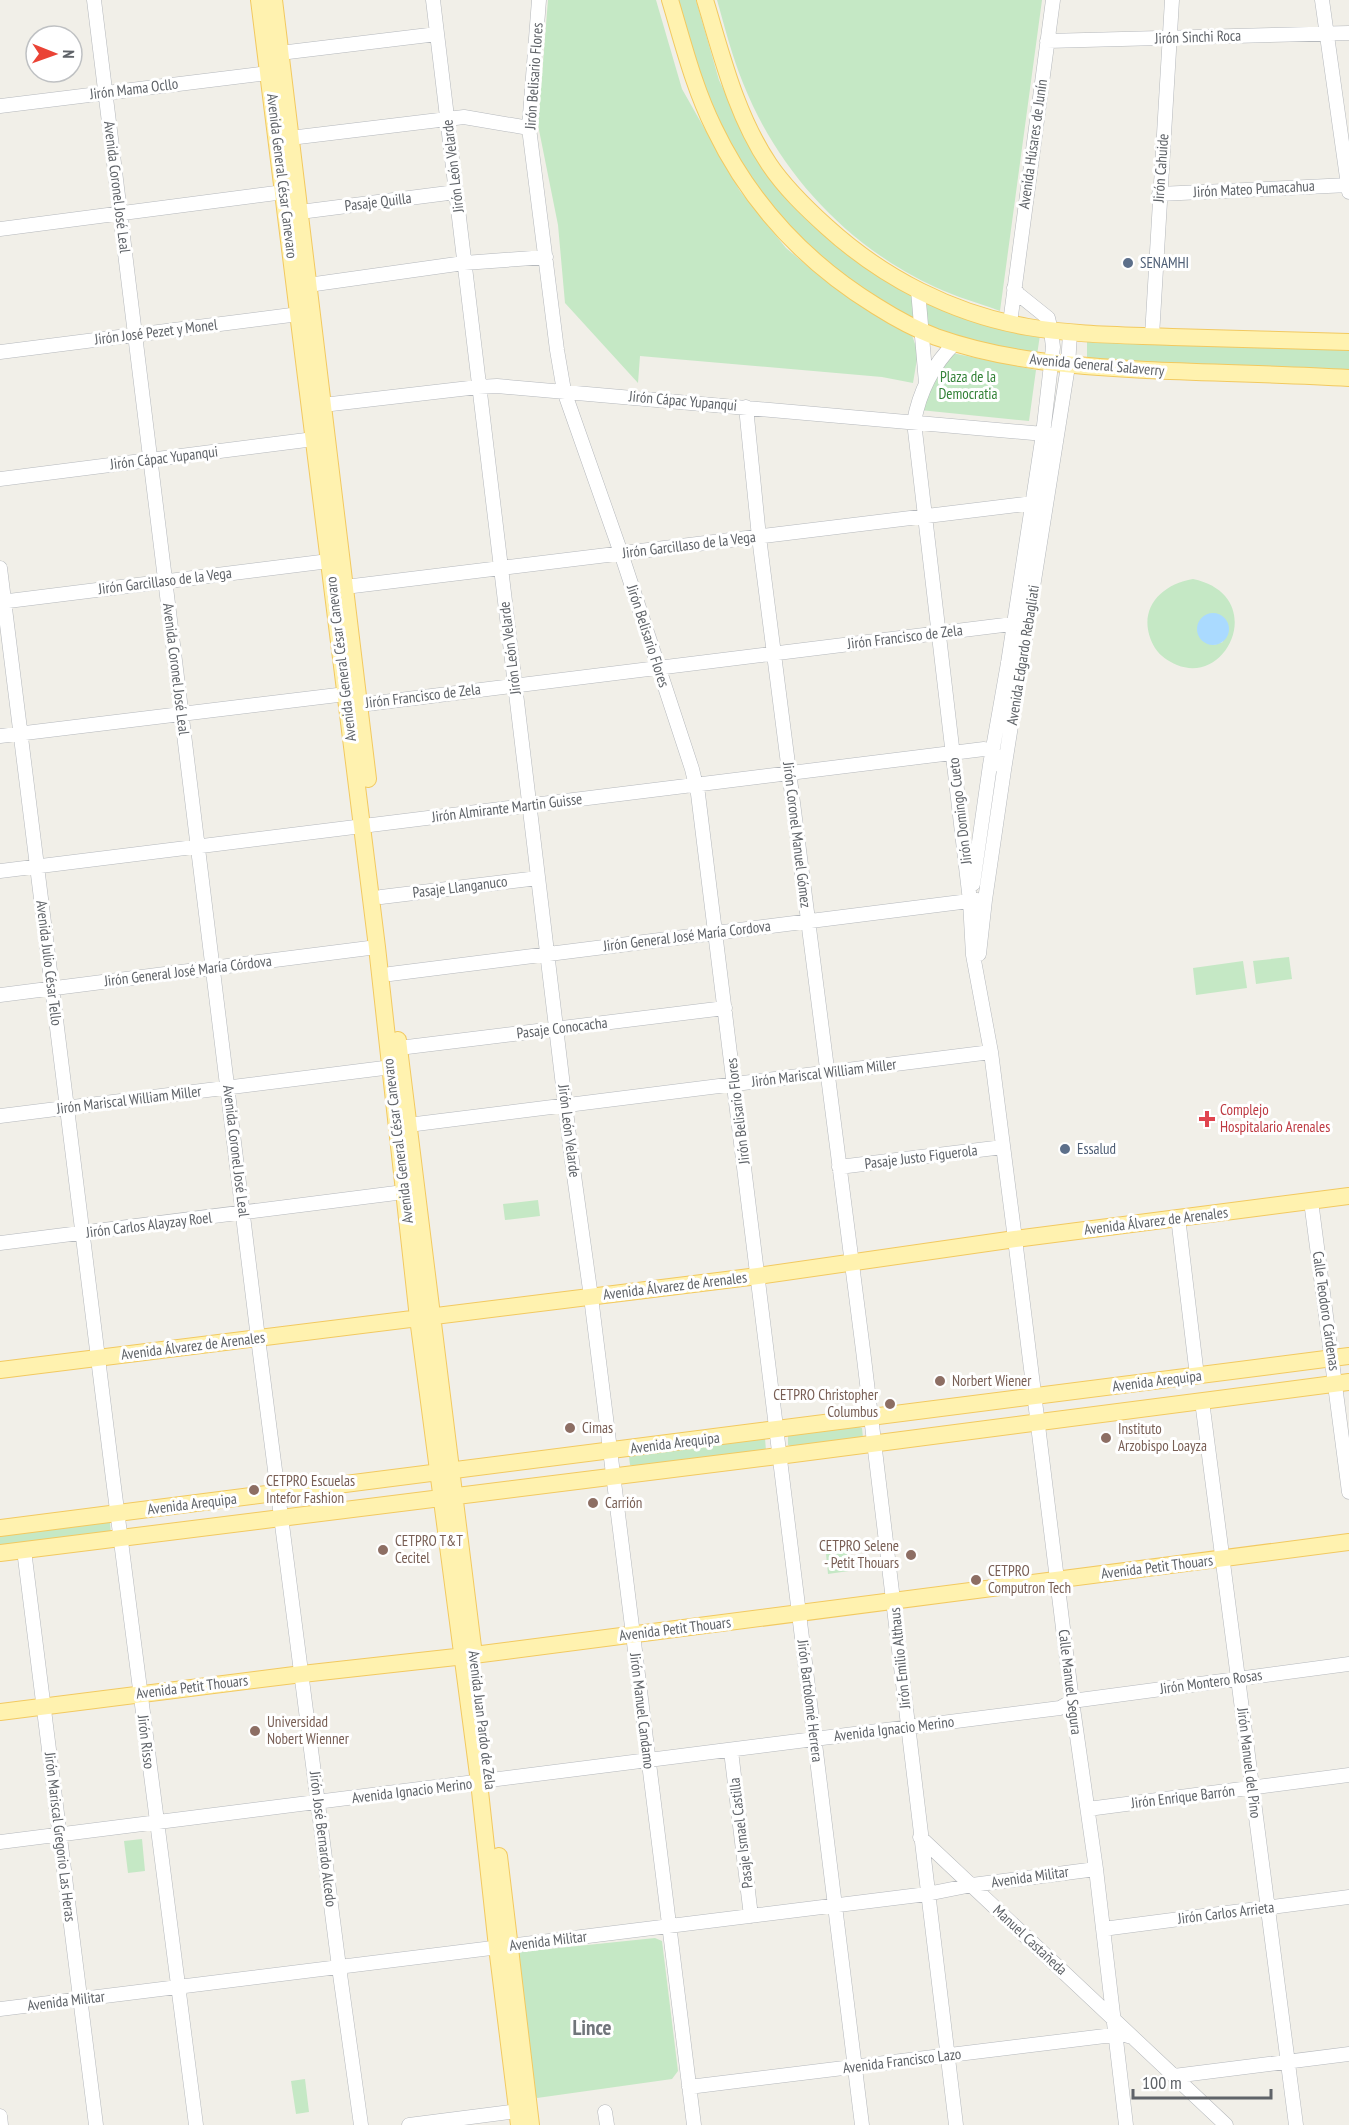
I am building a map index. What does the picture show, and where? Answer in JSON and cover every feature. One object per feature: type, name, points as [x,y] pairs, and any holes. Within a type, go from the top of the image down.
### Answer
[{"type":"main road","name":"Avenida General César Canevaro","points":[[259,0],[284,192],[302,286],[317,406],[329,561],[346,694],[381,897],[399,1048],[395,1066],[404,1192],[425,1317]]},
{"type":"main road","name":"Avenida General César Canevaro","points":[[274,0],[300,212],[302,286]]},
{"type":"main road","name":"Avenida General Salaverry","points":[[670,0],[698,91],[713,127],[736,169],[758,201],[796,245],[833,277],[867,301],[921,331],[955,343],[1060,365],[1349,378]]},
{"type":"main road","name":"Avenida General Salaverry","points":[[705,0],[728,78],[741,112],[759,148],[777,176],[845,243],[918,290],[963,310],[1010,323],[1052,331],[1349,342]]},
{"type":"main road","name":"Avenida General César Canevaro","points":[[320,438],[345,587],[359,705],[377,947],[395,1066],[408,1125],[425,1317]]},
{"type":"main road","name":"Avenida Álvarez de Arenales","points":[[0,1370],[758,1276],[1015,1239],[1349,1196]]},
{"type":"main road","name":"Avenida Juan Pardo de Zela","points":[[425,1317],[484,1782],[503,1946],[519,2118]]},
{"type":"main road","name":"Avenida Arequipa","points":[[0,1528],[1341,1358]]},
{"type":"main road","name":"Avenida Arequipa","points":[[0,1553],[1342,1383]]},
{"type":"main road","name":"Avenida Petit Thouars","points":[[0,1712],[468,1655],[1349,1542]]},
{"type":"main road","name":"Avenida Juan Pardo de Zela","points":[[503,1946],[531,2125]]},
{"type":"street","name":"Avenida Coronel José Leal","points":[[94,0],[258,1338]]},
{"type":"street","name":"Jirón León Velarde","points":[[433,0],[565,1106],[591,1297]]},
{"type":"street","name":"Jirón Belisario Flores","points":[[539,0],[529,128],[564,391],[621,553],[696,785],[717,932],[758,1276]]},
{"type":"street","name":"Avenida Húsares de Junín","points":[[1010,323],[1053,0]]},
{"type":"street","name":"Jirón Cahuide","points":[[1152,336],[1172,0]]},
{"type":"street","points":[[1322,0],[1349,187]]},
{"type":"street","name":"Jirón Sinchi Roca","points":[[1047,41],[1349,33]]},
{"type":"street","points":[[280,53],[437,34]]},
{"type":"street","name":"Jirón Mama Ocllo","points":[[0,106],[268,73]]},
{"type":"street","points":[[291,138],[464,117],[529,128]]},
{"type":"street","name":"Jirón Mateo Pumacahua","points":[[1159,194],[1349,187]]},
{"type":"street","points":[[0,229],[284,192]]},
{"type":"street","name":"Pasaje Quilla","points":[[300,212],[456,192]]},
{"type":"street","points":[[302,286],[464,263],[546,257]]},
{"type":"street","points":[[1014,288],[1048,318],[1052,331]]},
{"type":"street","name":"Jirón Domingo Cueto","points":[[918,290],[926,383]]},
{"type":"street","name":"Jirón José Pezet y Monel","points":[[0,352],[305,313]]},
{"type":"street","name":"Avenida Edgardo Rebagliati","points":[[1052,331],[1060,365]]},
{"type":"street","name":"Avenida Edgardo Rebagliati","points":[[970,901],[993,752],[1021,623],[1060,365],[1070,333]]},
{"type":"street","name":"Jirón Domingo Cueto","points":[[955,343],[939,360],[926,383],[918,402],[914,422],[970,901],[973,955],[979,977],[991,1052],[1015,1239]]},
{"type":"street","name":"Jirón Cápac Yupanqui","points":[[317,406],[478,387],[564,391],[1049,434]]},
{"type":"street","name":"Jirón Coronel Manuel Gómez","points":[[746,407],[759,537],[851,1263]]},
{"type":"street","name":"Avenida Edgardo Rebagliati","points":[[979,977],[985,900],[1004,770],[1033,503],[1049,434]]},
{"type":"street","name":"Jirón Cápac Yupanqui","points":[[0,479],[320,438]]},
{"type":"street","name":"Jirón Garcillaso de la Vega","points":[[345,587],[1033,503]]},
{"type":"street","name":"Jirón Garcillaso de la Vega","points":[[2,602],[329,561]]},
{"type":"street","name":"Avenida Julio César Tello","points":[[0,568],[2,602],[37,866],[97,1358]]},
{"type":"street","name":"Jirón Francisco de Zela","points":[[0,736],[346,694],[359,705],[1021,623]]},
{"type":"street","name":"Jirón Almirante Martin Guisse","points":[[0,871],[984,749],[993,752]]},
{"type":"street","points":[[993,752],[1004,770]]},
{"type":"street","points":[[962,829],[981,830],[997,824]]},
{"type":"street","name":"Pasaje Llanganuco","points":[[381,897],[538,878]]},
{"type":"street","name":"Jirón General José María Cordova","points":[[390,974],[985,900]]},
{"type":"street","name":"Jirón General José María Córdova","points":[[0,995],[377,947]]},
{"type":"street","name":"Pasaje Conocacha","points":[[399,1048],[725,1008]]},
{"type":"street","name":"Jirón Mariscal William Miller","points":[[408,1125],[991,1052]]},
{"type":"street","name":"Jirón Mariscal William Miller","points":[[0,1116],[395,1066]]},
{"type":"street","name":"Pasaje Justo Figuerola","points":[[839,1167],[1003,1147]]},
{"type":"street","name":"Jirón Carlos Alayzay Roel","points":[[0,1243],[404,1192]]},
{"type":"street","name":"Calle Teodoro Cárdenas","points":[[1311,1202],[1341,1358],[1349,1492]]},
{"type":"street","points":[[1178,1217],[1197,1376]]},
{"type":"street","name":"Calle Manuel Segura","points":[[1015,1239],[1072,1701],[1096,1869],[1126,2125]]},
{"type":"street","name":"Jirón Emilio Althaus","points":[[851,1263],[894,1601],[920,1838],[956,2125]]},
{"type":"street","name":"Jirón Bartolomé Herrera","points":[[758,1276],[862,2125]]},
{"type":"street","name":"Jirón Manuel Candamo","points":[[591,1297],[694,2125]]},
{"type":"street","name":"Jirón José Bernardo Alcedo","points":[[258,1338],[339,1967],[362,2125]]},
{"type":"street","name":"Jirón Risso","points":[[97,1358],[196,2125]]},
{"type":"street","name":"Jirón Manuel del Pino","points":[[1202,1401],[1296,2125]]},
{"type":"street","name":"Jirón Mariscal Gregorio Las Heras","points":[[24,1550],[96,2125]]},
{"type":"street","name":"Jirón Montero Rosas","points":[[1072,1701],[1349,1664]]},
{"type":"street","name":"Avenida Ignacio Merino","points":[[0,1842],[1060,1708],[1072,1701]]},
{"type":"street","name":"Pasaje Ismael Castilla","points":[[731,1750],[751,1916]]},
{"type":"street","name":"Jirón Enrique Barrón","points":[[1088,1809],[1349,1775]]},
{"type":"street","name":"Manuel Castañeda","points":[[920,1838],[1226,2125]]},
{"type":"street","name":"Avenida Militar","points":[[0,2009],[836,1906],[1096,1869]]},
{"type":"street","name":"Jirón Carlos Arrieta","points":[[1103,1929],[1349,1897]]},
{"type":"street","name":"Avenida Francisco Lazo","points":[[689,2087],[1116,2035],[1127,2034],[1132,2037]]},
{"type":"street","points":[[1174,2076],[1349,2054]]},
{"type":"street","points":[[0,2116],[1,2125]]},
{"type":"street","points":[[409,2125],[519,2118]]},
{"type":"green space","points":[[548,0],[656,0],[682,89],[740,191],[786,248],[823,279],[912,335],[918,353],[913,383],[882,377],[640,356],[638,383],[565,303],[558,225],[538,125]]},
{"type":"green space","points":[[675,0],[696,0],[719,80],[754,155],[912,292],[914,318],[879,300],[822,259],[773,209],[752,182],[733,152],[715,116]]},
{"type":"green space","points":[[717,0],[1042,0],[1000,311],[943,291],[903,270],[873,251],[820,203],[796,176],[758,116],[735,63]]},
{"type":"green space","points":[[925,301],[1040,335],[1037,355],[999,349],[924,325]]},
{"type":"green space","points":[[1087,338],[1349,348],[1349,374],[1087,364]]},
{"type":"green space","name":"Plaza de la Democratia","points":[[952,353],[1036,370],[1029,421],[920,410]]},
{"type":"green space","points":[[1193,579],[1216,588],[1229,602],[1235,619],[1233,636],[1225,651],[1212,663],[1196,668],[1177,665],[1164,658],[1155,648],[1149,636],[1147,624],[1153,603],[1169,588]],"holes":[[[1210,614],[1223,642],[1214,645],[1199,623],[1205,616]]]},
{"type":"green space","points":[[1289,957],[1292,979],[1256,984],[1253,961]]},
{"type":"green space","points":[[1243,961],[1247,988],[1196,995],[1193,968]]},
{"type":"green space","points":[[538,1200],[540,1216],[505,1220],[503,1204]]},
{"type":"green space","points":[[857,1426],[862,1428],[863,1438],[793,1447],[788,1445],[788,1436],[791,1434]]},
{"type":"green space","points":[[765,1438],[766,1451],[641,1467],[630,1465],[629,1457],[634,1453]]},
{"type":"green space","points":[[104,1521],[110,1523],[111,1533],[0,1548],[0,1534]]},
{"type":"green space","points":[[847,1551],[849,1571],[828,1574],[826,1554]]},
{"type":"green space","points":[[142,1839],[145,1871],[128,1873],[124,1841]]},
{"type":"green space","points":[[655,1938],[662,1941],[678,2071],[672,2079],[537,2098],[533,2091],[515,1958],[520,1952]]},
{"type":"green space","points":[[305,2079],[309,2112],[296,2114],[291,2081]]},
{"type":"water","points":[[1213,613],[1224,618],[1229,629],[1224,640],[1213,645],[1202,640],[1197,629],[1202,618]]},
{"type":"place","name":"SENAMHI","points":[[1128,263]]},
{"type":"place","name":"Complejo Hospitalario Arenales","points":[[1207,1119]]},
{"type":"place","name":"Essalud","points":[[1065,1149]]},
{"type":"place","name":"Norbert Wiener","points":[[940,1381]]},
{"type":"place","name":"CETPRO Christopher Columbus","points":[[890,1404]]},
{"type":"place","name":"Cimas","points":[[570,1428]]},
{"type":"place","name":"Instituto Arzobispo Loayza","points":[[1106,1438]]},
{"type":"place","name":"CETPRO Escuelas Intefor Fashion","points":[[254,1490]]},
{"type":"place","name":"Carrión","points":[[593,1503]]},
{"type":"place","name":"CETPRO T&T Cecitel","points":[[383,1550]]},
{"type":"place","name":"CETPRO Selene - Petit Thouars","points":[[911,1555]]},
{"type":"place","name":"CETPRO Computron Tech","points":[[976,1580]]},
{"type":"place","name":"Universidad Nobert Wienner","points":[[255,1731]]},
{"type":"district","name":"Lince","points":[[592,2028]]}]
